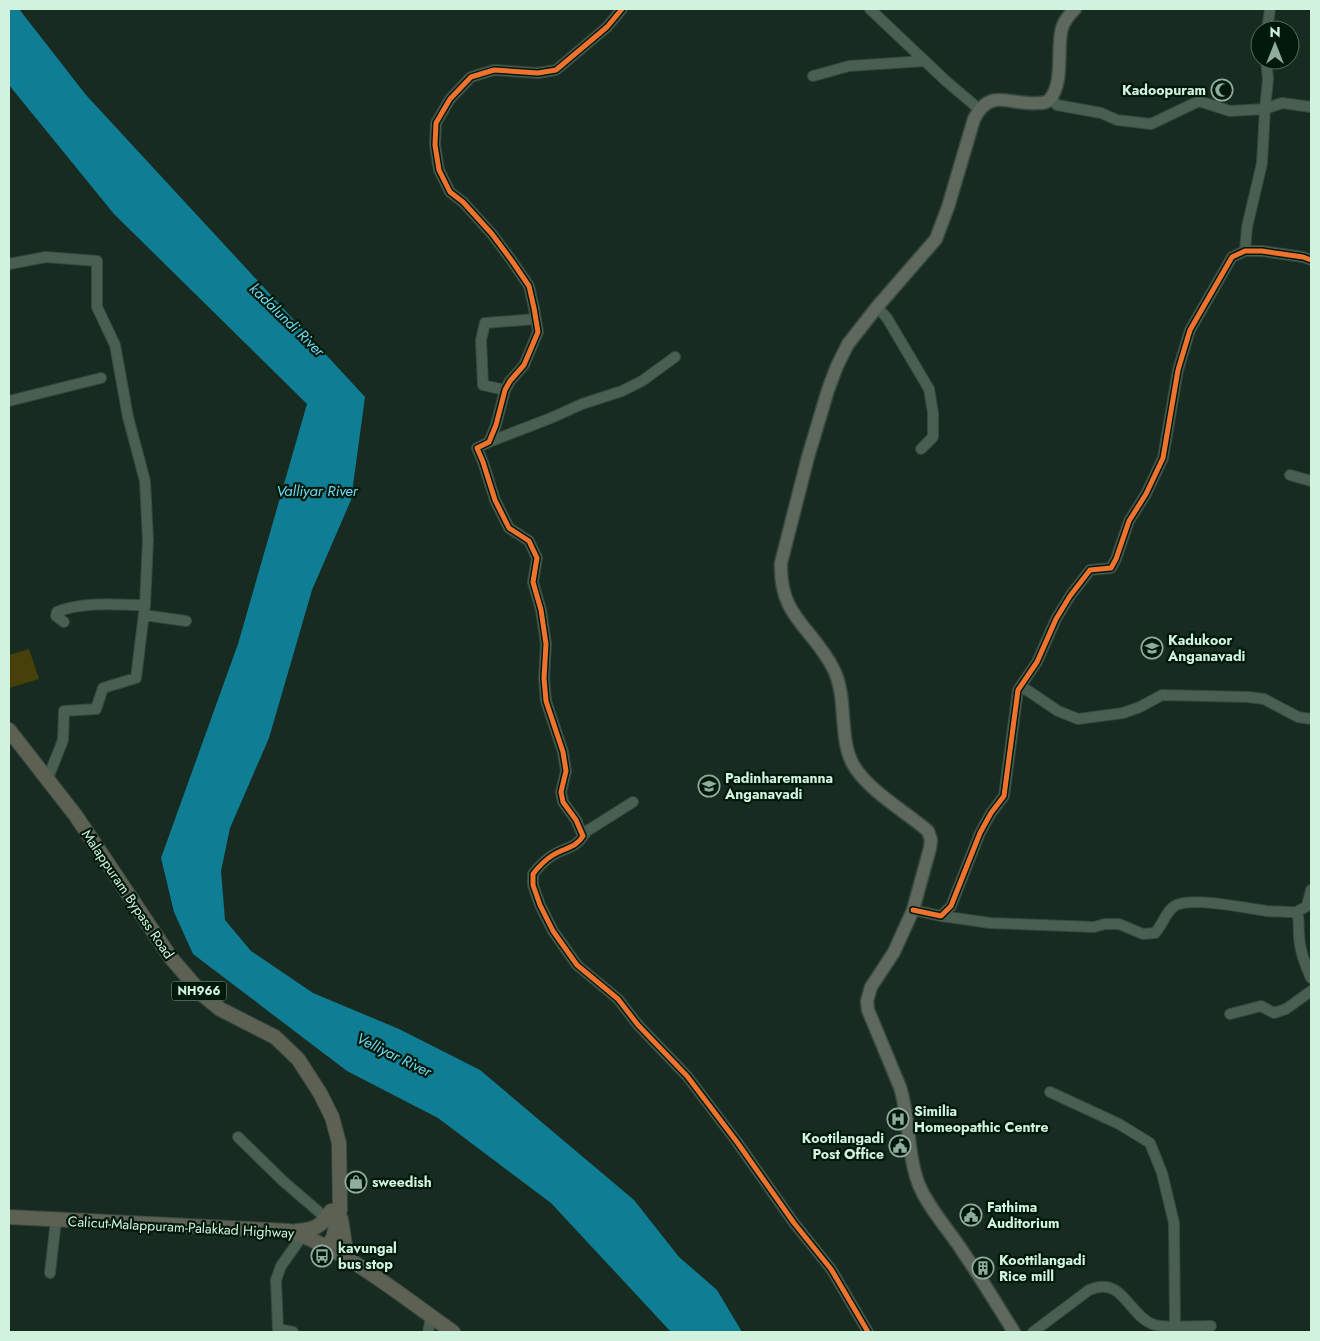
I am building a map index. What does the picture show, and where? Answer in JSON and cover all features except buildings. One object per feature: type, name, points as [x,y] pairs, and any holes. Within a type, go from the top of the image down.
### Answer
[{"type":"highway","name":"Malappuram Bypass Road","points":[[9,730],[76,816],[171,958],[203,995],[220,1010],[275,1037],[298,1059],[320,1093],[335,1126],[339,1142],[332,1213],[324,1245]]},
{"type":"highway","name":"Malappuram Bypass Road","points":[[9,744],[67,818],[163,964],[196,1002],[215,1017],[269,1045],[291,1065],[312,1097],[324,1121],[330,1144],[332,1213]]},
{"type":"highway","points":[[296,1233],[311,1230],[332,1213]]},
{"type":"highway","name":"NH966","points":[[332,1213],[347,1258]]},
{"type":"highway","name":"Calicut-Malappuram-Palakkad Highway","points":[[9,1217],[296,1233],[324,1245],[347,1258],[453,1332]]},
{"type":"main road","points":[[1014,1332],[963,1251],[926,1199],[915,1172],[902,1094],[868,1010],[867,1001],[871,987],[894,952],[913,910],[931,840],[928,831],[863,779],[853,765],[846,749],[844,713],[835,672],[827,658],[792,612],[780,581],[781,563],[790,525],[828,390],[848,344],[877,307],[936,239],[948,207],[974,119],[979,109],[995,99],[1028,104],[1046,102],[1051,98],[1058,74],[1062,27],[1075,9]]},
{"type":"street","points":[[489,442],[496,425],[505,390],[524,365],[538,332],[536,319],[528,286],[512,261],[463,202],[450,192],[439,170],[435,145],[436,123],[450,99],[471,77],[494,70],[538,73],[556,70],[607,27],[622,9]]},
{"type":"street","points":[[870,9],[979,109]]},
{"type":"street","points":[[813,76],[849,66],[925,60]]},
{"type":"street","points":[[1245,250],[1247,227],[1262,163],[1267,70]]},
{"type":"street","points":[[1051,98],[1058,106],[1101,113],[1117,120],[1151,124],[1199,101],[1230,111],[1265,109],[1282,103],[1311,107]]},
{"type":"street","points":[[941,916],[951,906],[980,833],[1004,796],[1018,690],[1037,662],[1056,619],[1074,590],[1090,570],[1111,568],[1129,521],[1146,494],[1163,458],[1178,370],[1190,330],[1232,257],[1245,250],[1303,257],[1311,260]]},
{"type":"street","points":[[9,264],[46,257],[97,261],[97,307],[115,345],[128,417],[145,481],[148,540],[145,610],[136,678],[103,688],[96,709],[64,711],[63,740],[48,778]]},
{"type":"street","points":[[877,307],[887,318],[929,389],[933,412],[933,437],[920,449]]},
{"type":"street","points":[[505,390],[483,385],[481,340],[485,323],[536,319]]},
{"type":"street","points":[[582,836],[576,820],[563,802],[561,792],[566,771],[564,752],[546,701],[544,678],[546,644],[541,610],[533,582],[537,558],[528,541],[509,528],[495,500],[477,448],[582,404],[622,391],[642,381],[675,357]]},
{"type":"street","points":[[9,401],[101,378]]},
{"type":"street","points":[[1290,476],[1311,481]]},
{"type":"street","points":[[64,622],[56,616],[57,612],[66,608],[83,606],[145,610],[186,621]]},
{"type":"street","points":[[1021,686],[1058,711],[1078,719],[1123,713],[1140,707],[1162,695],[1264,699],[1298,718],[1311,719]]},
{"type":"street","points":[[633,802],[587,831],[579,843],[541,863],[533,874],[533,885],[540,905],[553,931],[576,965],[618,998],[638,1025],[687,1076],[748,1157],[794,1223],[831,1269],[868,1332]]},
{"type":"street","points":[[913,910],[990,923],[1094,927],[1105,924],[1119,924],[1143,934],[1155,933],[1170,911],[1178,904],[1210,903],[1295,913],[1306,906],[1311,890]]},
{"type":"street","points":[[1295,913],[1297,913],[1300,920],[1298,934],[1302,954],[1311,978]]},
{"type":"street","points":[[1230,1014],[1261,1006],[1274,1013],[1286,1009],[1311,992]]},
{"type":"street","points":[[1050,1092],[1119,1124],[1144,1138],[1154,1150],[1170,1200],[1174,1223],[1175,1326]]},
{"type":"street","points":[[238,1137],[283,1181],[332,1213]]},
{"type":"street","points":[[50,1274],[56,1220]]},
{"type":"street","points":[[293,1332],[278,1329],[276,1280],[296,1233]]},
{"type":"street","points":[[1034,1332],[1096,1286],[1111,1288],[1125,1298],[1139,1316],[1154,1325],[1211,1326]]},
{"type":"street","points":[[428,1332],[431,1317]]},
{"type":"shaded area","points":[[29,649],[39,679],[9,688],[9,655]]},
{"type":"water","name":"Valliyar River","points":[[9,9],[19,9],[86,95],[365,397],[351,500],[312,590],[269,738],[230,828],[221,871],[225,920],[251,951],[313,993],[399,1029],[480,1070],[634,1200],[679,1257],[717,1290],[742,1332],[671,1332],[551,1203],[438,1118],[347,1071],[193,954],[174,912],[161,858],[238,644],[307,404],[114,214],[9,85]]},
{"type":"cycle path","points":[[622,9],[607,27],[556,70],[538,73],[494,70],[471,77],[450,99],[436,123],[435,145],[439,170],[450,192],[463,202],[492,234],[529,286],[538,332],[524,365],[505,390],[496,425],[489,442],[477,448],[495,500],[509,528],[529,541],[537,558],[533,582],[541,610],[546,644],[544,678],[546,701],[563,752],[566,771],[561,792],[563,802],[576,820],[583,836],[577,843],[542,863],[533,874],[533,885],[540,905],[553,931],[577,965],[618,999],[638,1025],[687,1076],[737,1142],[794,1223],[831,1269],[868,1332]]},
{"type":"cycle path","points":[[913,910],[941,916],[951,906],[980,833],[991,813],[1004,796],[1018,690],[1037,662],[1056,619],[1070,596],[1090,570],[1111,568],[1116,559],[1129,521],[1146,494],[1163,458],[1178,370],[1190,330],[1232,257],[1245,251],[1262,251],[1303,257],[1311,260]]},
{"type":"place","name":"Kadoopuram","points":[[1222,90]]},
{"type":"place","name":"Kadukoor Anganavadi","points":[[1152,648]]},
{"type":"place","name":"Padinharemanna Anganavadi","points":[[709,786]]},
{"type":"place","name":"Similia Homeopathic Centre","points":[[898,1119]]},
{"type":"place","name":"Kootilangadi Post Office","points":[[900,1146]]},
{"type":"place","name":"sweedish","points":[[356,1182]]},
{"type":"place","name":"Fathima Auditorium","points":[[971,1215]]},
{"type":"place","name":"kavungal bus stop","points":[[322,1256]]},
{"type":"place","name":"Koottilangadi Rice mill","points":[[983,1268]]},
{"type":"water label","name":"kadalundi River","points":[[287,320]]},
{"type":"water label","name":"Velliyar River","points":[[394,1055]]}]
